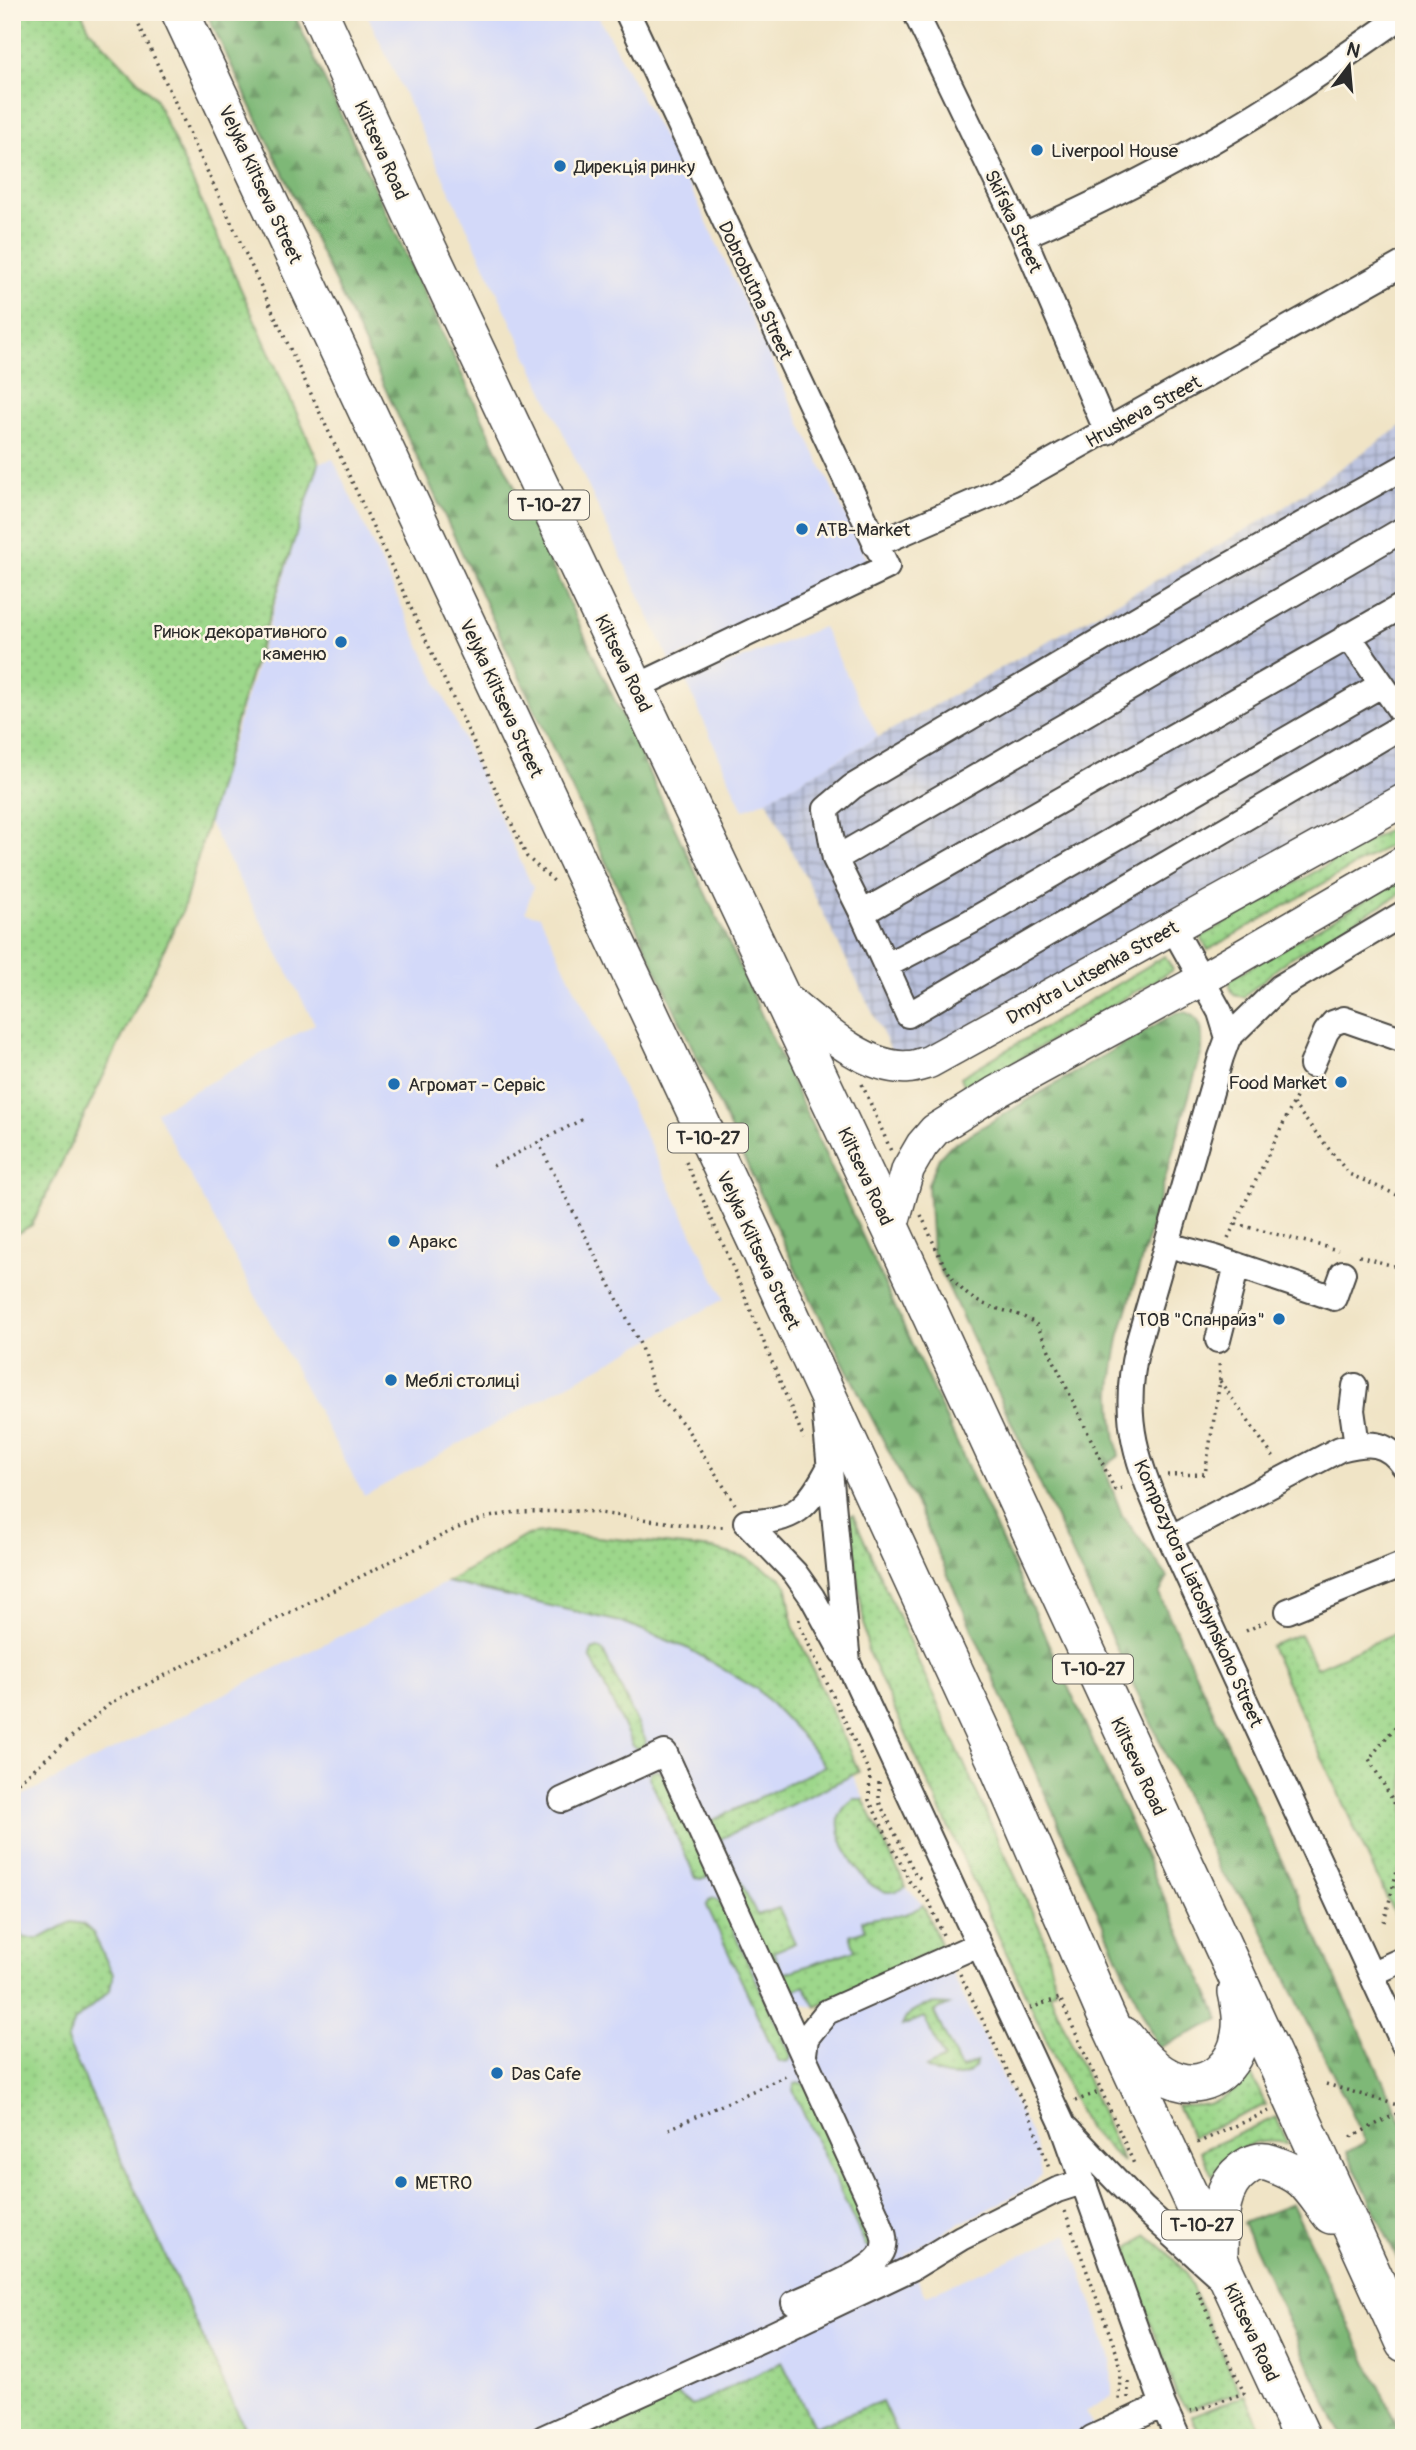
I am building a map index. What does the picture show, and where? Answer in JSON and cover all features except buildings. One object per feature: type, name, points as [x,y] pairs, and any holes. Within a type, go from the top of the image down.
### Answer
[{"type":"highway","name":"Velyka Kiltseva Street","points":[[180,12],[821,1384]]},
{"type":"highway","name":"Kiltseva Road","points":[[319,12],[412,215],[891,1229],[1404,2343]]},
{"type":"highway","name":"Kiltseva Road","points":[[821,1384],[995,1759],[1104,2011],[1214,2277],[1301,2438]]},
{"type":"highway","points":[[1104,2011],[1144,2060],[1161,2072],[1177,2081],[1194,2084],[1212,2080],[1223,2070],[1240,2038],[1242,2012],[1232,1965]]},
{"type":"highway","points":[[1214,2277],[1220,2214],[1227,2189],[1235,2175],[1249,2165],[1264,2161],[1282,2167],[1302,2179],[1361,2251]]},
{"type":"main road","name":"Dmytra Lutsenka Street","points":[[782,996],[851,1048],[881,1064],[908,1067],[929,1062],[1404,800]]},
{"type":"main road","points":[[891,1229],[908,1169],[935,1130],[996,1092],[1201,980],[1404,862]]},
{"type":"street","name":"Dobrobutna Street","points":[[627,12],[887,567],[636,687]]},
{"type":"street","name":"Skifska Street","points":[[915,12],[1023,236],[1107,432]]},
{"type":"street","points":[[1023,236],[1155,174],[1234,129],[1404,15]]},
{"type":"street","name":"Hrusheva Street","points":[[875,545],[995,493],[1404,263]]},
{"type":"street","points":[[1404,467],[1189,588],[852,787],[826,809],[835,859],[887,965],[908,1015],[1404,725]]},
{"type":"street","points":[[835,859],[1404,529]]},
{"type":"street","points":[[862,913],[1404,605]]},
{"type":"street","points":[[1348,635],[1404,716]]},
{"type":"street","points":[[887,965],[970,922],[1381,685]]},
{"type":"street","points":[[1173,928],[1220,1012],[1228,1038],[1280,986],[1404,913]]},
{"type":"street","points":[[1312,1065],[1326,1032],[1333,1023],[1344,1019],[1404,1040]]},
{"type":"street","name":"Kompozytora Liatoshynskoho Street","points":[[1228,1038],[1220,1058],[1130,1377],[1129,1408],[1133,1439],[1146,1481],[1171,1538],[1404,2045]]},
{"type":"street","points":[[1168,1245],[1334,1298],[1348,1260]]},
{"type":"street","points":[[1218,1340],[1227,1262]]},
{"type":"street","points":[[821,1384],[848,1663]]},
{"type":"street","points":[[1355,1386],[1352,1410],[1357,1445]]},
{"type":"street","points":[[1171,1538],[1339,1449],[1364,1443],[1383,1447],[1395,1453],[1404,1466]]},
{"type":"street","points":[[746,1522],[771,1522],[800,1509],[819,1488],[830,1466]]},
{"type":"street","points":[[746,1522],[795,1573],[812,1597],[848,1663],[978,1944],[1067,2113],[1144,2209],[1214,2277]]},
{"type":"street","points":[[1288,1611],[1404,1564]]},
{"type":"street","points":[[562,1800],[665,1753],[806,2059],[885,2239],[879,2259],[871,2266],[794,2303]]},
{"type":"street","points":[[806,2059],[806,2038],[827,2012],[978,1944]]},
{"type":"street","points":[[1371,1974],[1404,1959]]},
{"type":"street","points":[[778,2000],[791,2009],[827,2012]]},
{"type":"street","points":[[1067,2113],[1082,2182],[1175,2419],[1092,2438]]},
{"type":"street","points":[[543,2438],[757,2342],[912,2268],[961,2238],[1057,2190],[1082,2182]]},
{"type":"path","points":[[133,12],[527,857],[557,885]]},
{"type":"path","points":[[851,1048],[863,1087],[904,1182],[951,1275],[963,1291],[977,1301],[1029,1318],[1042,1333],[1115,1490],[1172,1473],[1205,1474],[1220,1381],[1218,1340]]},
{"type":"path","points":[[1227,1262],[1236,1224],[1312,1065]]},
{"type":"path","points":[[1293,1104],[1349,1174],[1404,1198]]},
{"type":"path","points":[[493,1166],[583,1119]]},
{"type":"path","points":[[12,1786],[112,1702],[451,1531],[484,1518],[516,1512],[585,1511],[722,1528],[746,1522],[685,1426],[655,1392],[640,1344],[538,1142]]},
{"type":"path","points":[[681,1152],[726,1251],[805,1442]]},
{"type":"path","points":[[1236,1224],[1348,1260],[1404,1269]]},
{"type":"path","points":[[1220,1381],[1287,1477]]},
{"type":"path","points":[[812,1597],[802,1602],[798,1609],[799,1624],[870,1774],[869,1800],[910,1882],[929,1901],[951,1956],[1031,2119],[1117,2354],[1120,2372],[1119,2410]]},
{"type":"path","points":[[1404,1716],[1370,1759],[1404,1820]]},
{"type":"path","points":[[1384,1922],[1404,1844]]},
{"type":"path","points":[[1029,2008],[1060,1998],[1137,2171]]},
{"type":"path","points":[[670,2129],[806,2059]]},
{"type":"path","points":[[1326,2084],[1404,2109]]},
{"type":"path","points":[[1067,2113],[1102,2091]]},
{"type":"path","points":[[1195,2144],[1274,2109]]},
{"type":"path","points":[[1351,2137],[1404,2109]]},
{"type":"path","points":[[1175,2419],[1244,2393],[1214,2277]]},
{"type":"shaded area","points":[[366,12],[596,12],[696,199],[871,567],[670,661]]},
{"type":"shaded area","points":[[1404,424],[1404,782],[915,1057],[893,1054],[767,800],[1277,512]]},
{"type":"shaded area","points":[[333,459],[533,888],[525,912],[540,916],[724,1299],[364,1496],[156,1112],[315,1024],[208,821],[319,463]]},
{"type":"shaded area","points":[[823,627],[878,737],[767,800],[743,810],[686,681]]},
{"type":"shaded area","points":[[447,1582],[625,1623],[689,1649],[758,1690],[798,1732],[825,1767],[844,1757],[906,1887],[923,1905],[941,1946],[816,2007],[803,2005],[784,1995],[808,2048],[824,2027],[951,1971],[1035,2143],[1041,2175],[1029,2188],[947,2230],[906,2255],[925,2296],[1068,2234],[1111,2359],[1112,2396],[1085,2412],[1099,2438],[229,2438],[12,1982],[12,1801]]},
{"type":"green space","points":[[12,12],[81,12],[90,30],[155,98],[319,463],[240,708],[183,910],[32,1225],[12,1236]]},
{"type":"green space","points":[[206,12],[293,12],[793,1082],[1220,2020],[1158,2048],[919,1510],[798,1274],[357,328]]},
{"type":"green space","points":[[1404,821],[1404,837],[1208,950],[1201,937]]},
{"type":"green space","points":[[1404,878],[1404,892],[1287,960],[1244,997],[1234,995],[1230,979]]},
{"type":"green space","points":[[1165,956],[1173,970],[966,1090],[961,1077]]},
{"type":"green space","points":[[1185,1012],[1199,1023],[1202,1051],[1120,1334],[1112,1395],[1119,1456],[1104,1467],[1122,1515],[1168,1577],[1159,1594],[1404,2127],[1404,2273],[1347,2152],[1366,2142],[1253,1910],[1221,1873],[932,1252],[928,1184],[939,1158],[950,1146],[1176,1013]]},
{"type":"green space","points":[[853,1515],[1044,1937],[1056,1990],[1050,1994],[1123,2162],[1087,2128],[868,1652],[849,1516]]},
{"type":"green space","points":[[549,1532],[713,1549],[746,1558],[781,1578],[787,1587],[793,1626],[859,1772],[720,1839],[757,1915],[779,1908],[795,1943],[773,1952],[783,1974],[855,1950],[850,1935],[865,1930],[862,1921],[907,1914],[923,1905],[941,1946],[816,2007],[804,1986],[783,1994],[705,1824],[825,1766],[798,1732],[758,1690],[689,1649],[625,1623],[447,1582],[527,1535]]},
{"type":"green space","points":[[1404,1629],[1404,1935],[1270,1646],[1300,1634],[1316,1668]]},
{"type":"green space","points":[[598,1648],[603,1651],[646,1741],[644,1748],[639,1750],[633,1746],[590,1656],[592,1650]]},
{"type":"green space","points":[[651,1771],[661,1772],[708,1872],[707,1878],[696,1878],[649,1777]]},
{"type":"green space","points":[[854,1799],[863,1799],[906,1887],[890,1892],[879,1889],[861,1875],[848,1855],[839,1823],[843,1810]]},
{"type":"green space","points":[[709,1900],[719,1900],[791,2055],[789,2061],[779,2062],[707,1906]]},
{"type":"green space","points":[[12,1915],[24,1938],[41,1938],[71,1922],[83,1924],[93,1933],[113,1974],[110,1990],[75,2021],[67,2041],[249,2438],[12,2438]]},
{"type":"green space","points":[[936,2004],[949,2005],[934,2012],[961,2069],[976,2062],[975,2067],[964,2075],[945,2076],[926,2068],[944,2059],[924,2017],[902,2026],[907,2016],[915,2010]]},
{"type":"green space","points":[[1250,2072],[1266,2105],[1192,2137],[1177,2105],[1199,2105],[1219,2100],[1236,2089]]},
{"type":"green space","points":[[795,2084],[806,2085],[878,2240],[871,2248],[866,2246],[793,2090]]},
{"type":"green space","points":[[1276,2117],[1288,2144],[1265,2142],[1245,2147],[1228,2158],[1213,2176],[1200,2151]]},
{"type":"green space","points":[[1292,2204],[1403,2438],[1343,2438],[1243,2223]]},
{"type":"green space","points":[[1147,2235],[1185,2272],[1240,2392],[1188,2410],[1177,2396],[1125,2250]]},
{"type":"green space","points":[[782,2362],[814,2427],[882,2401],[899,2438],[569,2438],[674,2392],[692,2406]]},
{"type":"green space","points":[[1245,2395],[1265,2438],[1203,2438],[1191,2416]]},
{"type":"place","name":"Liverpool House","points":[[1037,150]]},
{"type":"place","name":"Дирекція ринку","points":[[560,166]]},
{"type":"place","name":"ATB-Market","points":[[802,529]]},
{"type":"place","name":"Ринок декоративного каменю","points":[[341,642]]},
{"type":"place","name":"Food Market","points":[[1341,1082]]},
{"type":"place","name":"Агромат - Сервіс","points":[[394,1084]]},
{"type":"place","name":"Аракс","points":[[394,1241]]},
{"type":"place","name":"ТОВ \"Спанрайз\"","points":[[1279,1319]]},
{"type":"place","name":"Меблі столиці","points":[[391,1380]]},
{"type":"place","name":"Das Cafe","points":[[497,2073]]},
{"type":"place","name":"METRO","points":[[401,2182]]}]
